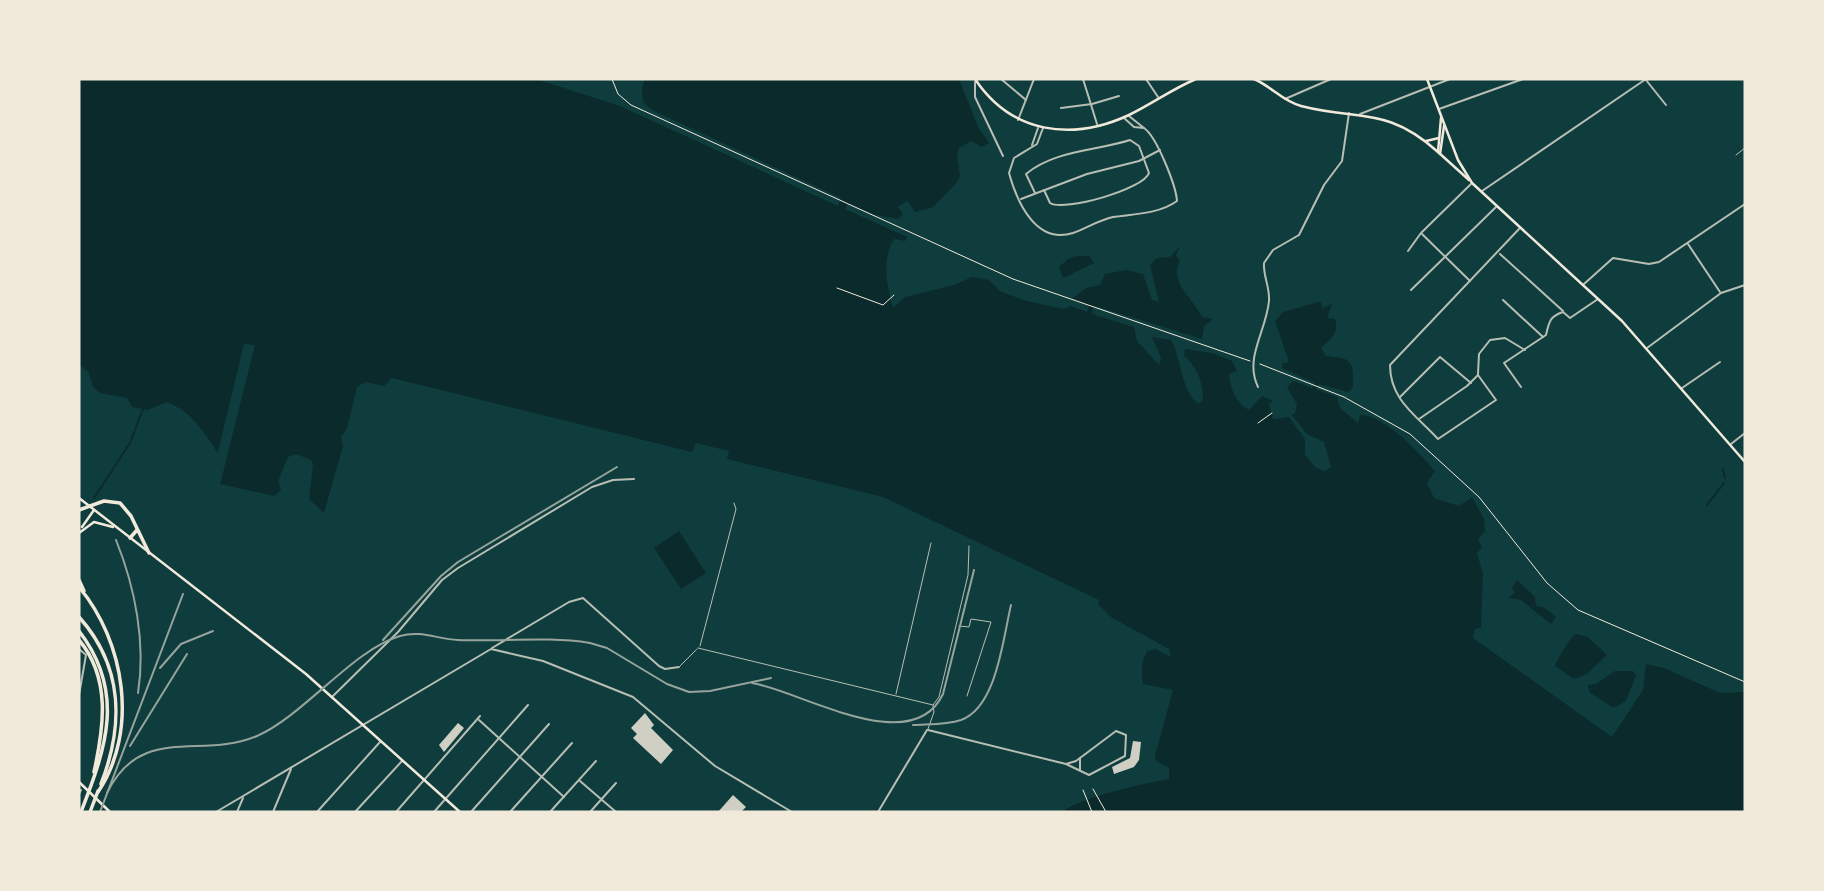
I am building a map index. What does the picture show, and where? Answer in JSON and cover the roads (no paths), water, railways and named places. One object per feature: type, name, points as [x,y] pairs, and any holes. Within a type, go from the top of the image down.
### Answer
[{"type":"highway","points":[[79,510],[104,501],[124,506],[149,553]]},
{"type":"highway","points":[[130,538],[137,530]]},
{"type":"highway","points":[[79,580],[115,658],[122,707],[115,759],[98,792]]},
{"type":"highway","points":[[79,587],[88,600]]},
{"type":"highway","points":[[79,617],[102,649],[116,696],[115,740],[90,812]]},
{"type":"highway","points":[[79,631],[98,663],[108,704],[105,743],[80,812]]},
{"type":"highway","points":[[79,640],[96,671],[103,704],[102,737],[91,785]]},
{"type":"main road","points":[[975,79],[997,107],[1018,120],[1041,127],[1065,129],[1097,125],[1123,117],[1196,79]]},
{"type":"main road","points":[[1254,79],[1284,100],[1300,106],[1360,114],[1394,122],[1426,141],[1598,299],[1646,348],[1745,462]]},
{"type":"main road","points":[[1427,79],[1458,160],[1472,183]]},
{"type":"main road","points":[[1439,153],[1442,120]]},
{"type":"main road","points":[[1439,153],[1442,120]]},
{"type":"main road","points":[[1426,141],[1435,141],[1441,135]]},
{"type":"main road","points":[[79,498],[332,697],[460,812]]},
{"type":"main road","points":[[79,533],[93,510]]},
{"type":"main road","points":[[79,533],[94,522],[118,529]]},
{"type":"main road","points":[[79,782],[110,812]]},
{"type":"street","points":[[975,79],[975,97],[1003,156]]},
{"type":"street","points":[[1001,79],[1026,100]]},
{"type":"street","points":[[1018,120],[1034,79]]},
{"type":"street","points":[[1083,79],[1097,125]]},
{"type":"street","points":[[1146,79],[1158,97]]},
{"type":"street","points":[[1284,100],[1331,79]]},
{"type":"street","points":[[1360,114],[1450,79]]},
{"type":"street","points":[[1438,109],[1523,79]]},
{"type":"street","points":[[1481,191],[1646,79],[1666,104]]},
{"type":"street","points":[[1061,108],[1092,104],[1119,96]]},
{"type":"street","points":[[1258,387],[1251,372],[1268,309],[1270,289],[1264,263],[1273,250],[1299,235],[1324,185],[1342,161],[1349,113]]},
{"type":"street","points":[[1041,127],[1032,146],[1016,156],[1010,166],[1010,177],[1020,200],[1037,226],[1058,235],[1111,218],[1142,214],[1174,204],[1177,198],[1160,150],[1144,128],[1128,115]]},
{"type":"street","points":[[1123,117],[1134,127],[1144,128]]},
{"type":"street","points":[[1035,193],[1026,174],[1055,158],[1130,140],[1139,146],[1149,177],[1122,191],[1060,207],[1050,202],[1044,190]]},
{"type":"street","points":[[1020,200],[1087,174],[1144,159],[1160,150]]},
{"type":"street","points":[[1408,251],[1421,233],[1472,183]]},
{"type":"street","points":[[1583,285],[1613,258],[1648,264],[1659,261],[1745,204]]},
{"type":"street","points":[[1411,290],[1497,206]]},
{"type":"street","points":[[1478,375],[1496,400],[1439,438],[1418,420],[1399,398],[1393,386],[1390,365],[1520,228]]},
{"type":"street","points":[[1421,233],[1470,281]]},
{"type":"street","points":[[1687,243],[1721,293]]},
{"type":"street","points":[[1498,252],[1570,318],[1598,299]]},
{"type":"street","points":[[1646,348],[1721,293],[1745,285]]},
{"type":"street","points":[[1503,300],[1544,337]]},
{"type":"street","points":[[1521,387],[1504,363],[1544,337],[1550,320],[1563,312]]},
{"type":"street","points":[[1418,420],[1471,383],[1478,375],[1479,354],[1490,340],[1505,338],[1525,350]]},
{"type":"street","points":[[1399,398],[1442,357],[1471,383]]},
{"type":"street","points":[[1682,389],[1720,362]]},
{"type":"street","points":[[1730,444],[1745,433]]},
{"type":"street","points":[[332,697],[398,632],[442,580],[460,567],[592,487],[613,480],[635,479]]},
{"type":"street","points":[[216,812],[569,602],[584,599],[659,666],[666,669],[677,668]]},
{"type":"street","points":[[79,649],[86,655],[79,695]]},
{"type":"street","points":[[491,649],[543,661],[633,697],[715,766],[792,812]]},
{"type":"street","points":[[434,812],[528,705]]},
{"type":"street","points":[[396,812],[479,718],[564,797]]},
{"type":"street","points":[[471,812],[549,724]]},
{"type":"street","points":[[878,812],[927,730],[1066,764],[1092,775],[1102,766],[1125,755],[1126,735],[1116,731],[1066,764]]},
{"type":"street","points":[[317,812],[381,741]]},
{"type":"street","points":[[510,812],[572,743]]},
{"type":"street","points":[[1080,757],[1080,771]]},
{"type":"street","points":[[355,812],[403,760]]},
{"type":"street","points":[[550,812],[596,761]]},
{"type":"street","points":[[273,812],[291,768]]},
{"type":"street","points":[[579,780],[615,812]]},
{"type":"street","points":[[590,812],[616,783]]},
{"type":"street","points":[[79,794],[80,790]]},
{"type":"street","points":[[237,812],[243,797]]},
{"type":"lane","points":[[1736,155],[1745,148]]},
{"type":"lane","points":[[677,668],[698,648],[736,509],[734,503]]},
{"type":"lane","points":[[896,695],[931,543]]},
{"type":"lane","points":[[927,730],[934,712],[933,705],[939,698],[957,626],[968,575],[969,546]]},
{"type":"lane","points":[[957,626],[969,626],[971,618],[991,622],[967,696]]},
{"type":"lane","points":[[698,648],[933,705]]},
{"type":"water","points":[[79,79],[536,79],[620,106],[838,206],[841,198],[652,110],[643,102],[642,88],[645,79],[959,79],[978,127],[989,143],[982,147],[971,141],[959,148],[957,156],[960,176],[957,182],[933,207],[915,212],[907,201],[898,207],[903,214],[899,219],[875,215],[848,203],[845,209],[907,237],[905,241],[894,239],[886,264],[893,308],[905,297],[954,285],[972,277],[989,280],[1000,291],[1023,300],[1063,309],[1071,306],[1087,312],[1089,306],[1073,298],[1086,288],[1100,285],[1105,274],[1126,270],[1143,274],[1152,300],[1159,302],[1150,265],[1157,258],[1170,257],[1180,246],[1176,255],[1180,261],[1177,269],[1180,283],[1202,317],[1213,319],[1204,326],[1202,339],[1099,307],[1093,308],[1092,314],[1134,327],[1137,341],[1159,365],[1161,358],[1152,337],[1171,340],[1184,382],[1198,404],[1203,400],[1202,387],[1196,370],[1184,355],[1185,349],[1212,353],[1232,361],[1237,371],[1229,374],[1234,395],[1249,410],[1262,396],[1273,401],[1269,404],[1273,419],[1289,417],[1305,439],[1305,455],[1316,468],[1324,471],[1331,467],[1324,442],[1307,434],[1291,414],[1295,414],[1297,404],[1287,387],[1293,381],[1312,388],[1315,383],[1282,368],[1282,364],[1289,362],[1275,321],[1283,312],[1318,302],[1321,302],[1322,308],[1332,304],[1327,318],[1335,319],[1336,328],[1333,336],[1321,348],[1326,356],[1349,362],[1353,371],[1353,387],[1348,392],[1319,384],[1316,389],[1337,397],[1340,408],[1358,423],[1360,415],[1369,416],[1390,427],[1435,471],[1427,483],[1434,498],[1459,506],[1472,497],[1484,519],[1485,531],[1478,540],[1482,547],[1477,553],[1483,574],[1481,628],[1475,629],[1473,638],[1612,737],[1643,690],[1646,664],[1664,668],[1720,693],[1745,692],[1745,812],[1063,812],[1097,796],[1169,779],[1169,768],[1156,761],[1155,756],[1173,690],[1143,684],[1142,671],[1147,651],[1156,649],[1171,657],[1169,649],[1111,617],[1098,604],[1099,600],[883,497],[727,459],[729,451],[696,443],[692,452],[392,378],[384,386],[365,382],[357,387],[347,428],[341,437],[343,446],[324,513],[309,499],[313,465],[311,460],[296,454],[288,457],[278,481],[281,490],[274,496],[220,484],[254,345],[244,345],[218,453],[196,423],[176,406],[167,402],[148,410],[132,407],[127,398],[100,393],[93,387],[89,373],[79,364]]},
{"type":"water","points":[[1076,256],[1089,256],[1094,263],[1063,278],[1059,267]]},
{"type":"water","points":[[679,531],[706,573],[681,589],[654,548]]},
{"type":"water","points":[[1517,580],[1535,597],[1536,606],[1543,607],[1556,617],[1551,624],[1521,600],[1509,598],[1515,592],[1512,588]]},
{"type":"water","points":[[1576,634],[1588,637],[1607,655],[1587,674],[1574,679],[1555,666]]},
{"type":"water","points":[[1615,671],[1633,671],[1636,675],[1626,701],[1613,708],[1589,692],[1588,685],[1596,684]]},
{"type":"waterway","points":[[94,498],[130,443],[143,409]]},
{"type":"waterway","points":[[1723,469],[1725,478]]},
{"type":"waterway","points":[[1707,505],[1724,483]]},
{"type":"railway","points":[[383,640],[441,576],[458,562],[617,467]]},
{"type":"railway","points":[[116,540],[129,577],[140,635],[138,693]]},
{"type":"railway","points":[[752,683],[854,716],[882,722],[907,721],[928,713],[943,694],[974,570]]},
{"type":"railway","points":[[100,812],[183,594]]},
{"type":"railway","points":[[913,725],[943,724],[961,720],[973,713],[983,701],[996,670],[1011,605]]},
{"type":"railway","points":[[160,668],[181,644],[213,631]]},
{"type":"railway","points":[[107,793],[121,771],[137,758],[155,751],[236,742],[257,736],[292,714],[365,654],[383,643],[408,634],[458,640],[557,640],[590,643],[607,648],[667,684],[689,692],[710,691],[771,678]]},
{"type":"railway","points":[[130,746],[187,654]]}]
